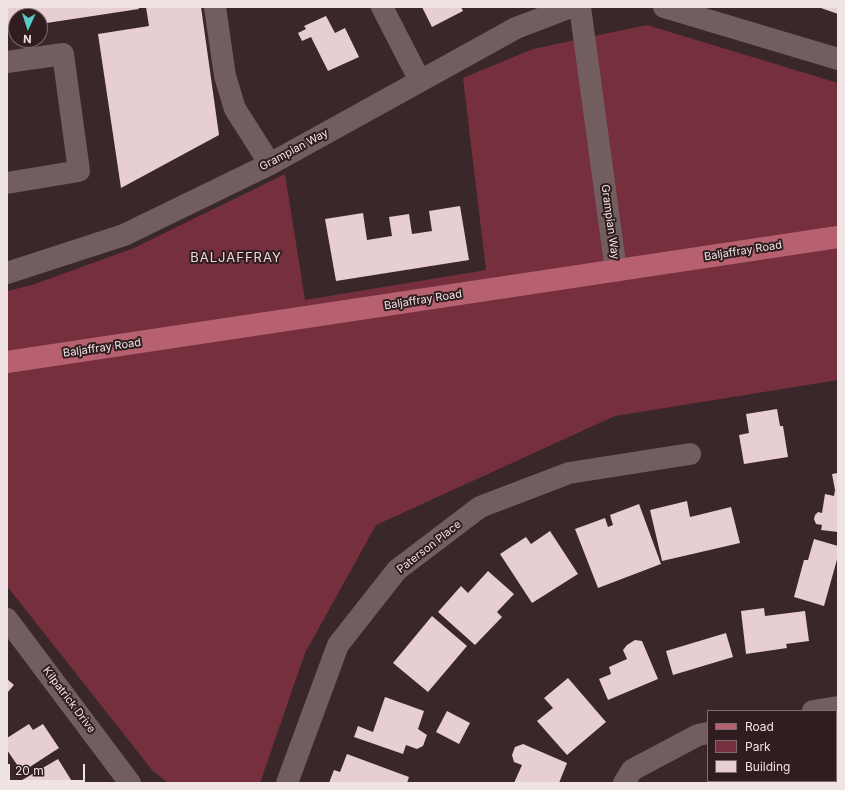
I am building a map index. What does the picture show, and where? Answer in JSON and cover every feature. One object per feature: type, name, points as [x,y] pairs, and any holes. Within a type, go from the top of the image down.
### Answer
[{"type":"main road","name":"Baljaffray Road","points":[[7,362],[838,237]]},
{"type":"street","points":[[215,7],[225,76],[235,109],[270,164]]},
{"type":"street","points":[[382,7],[420,81]]},
{"type":"street","name":"Grampian Way","points":[[7,273],[124,236],[270,164],[516,28],[571,7]]},
{"type":"street","name":"Grampian Way","points":[[580,7],[616,271]]},
{"type":"street","points":[[664,7],[838,59]]},
{"type":"street","points":[[7,62],[63,54],[79,171],[7,183]]},
{"type":"street","name":"Paterson Place","points":[[287,783],[338,645],[397,570],[480,507],[569,473],[690,454]]},
{"type":"street","name":"Kilpatrick Drive","points":[[7,619],[130,783]]},
{"type":"street","points":[[819,710],[838,707]]},
{"type":"street","points":[[624,783],[632,770],[698,735],[707,733]]},
{"type":"green space","points":[[647,25],[838,83],[838,380],[615,416],[376,525],[305,653],[260,783],[168,783],[152,770],[7,586],[7,291],[32,285],[134,248],[285,174],[305,300],[486,270],[463,78],[533,49]]},
{"type":"building","points":[[7,7],[138,7],[139,9],[48,23],[48,8],[8,8],[7,28]]},
{"type":"building","points":[[146,7],[201,7],[219,135],[121,188],[98,34],[149,26]]},
{"type":"building","points":[[422,7],[461,7],[463,11],[432,27]]},
{"type":"building","points":[[818,7],[838,7],[838,14]]},
{"type":"building","points":[[326,16],[335,33],[345,28],[359,57],[328,71],[311,37],[302,41],[298,33],[306,29],[304,26]]},
{"type":"building","points":[[460,206],[469,260],[336,281],[325,219],[363,213],[367,240],[392,236],[389,217],[409,214],[412,234],[432,231],[429,211]]},
{"type":"building","points":[[777,409],[780,426],[783,426],[788,457],[744,464],[739,435],[749,433],[746,414]]},
{"type":"building","points":[[838,473],[838,532],[821,530],[822,525],[816,524],[814,519],[815,515],[818,512],[822,513],[825,494],[834,496],[835,490],[832,474]]},
{"type":"building","points":[[687,501],[690,517],[731,507],[740,543],[662,561],[650,510]]},
{"type":"building","points":[[639,504],[661,564],[598,588],[575,529],[605,518],[608,527],[613,525],[610,515]]},
{"type":"building","points":[[550,531],[578,574],[532,603],[500,554],[526,537],[531,544]]},
{"type":"building","points":[[814,539],[838,546],[838,556],[824,606],[794,597],[804,560],[808,560]]},
{"type":"building","points":[[488,571],[514,594],[497,612],[502,617],[475,645],[438,612],[461,586],[468,593]]},
{"type":"building","points":[[764,608],[765,616],[805,611],[809,641],[786,644],[787,648],[746,654],[741,611]]},
{"type":"building","points":[[432,616],[467,646],[428,692],[393,663]]},
{"type":"building","points":[[726,633],[733,657],[673,675],[666,651]]},
{"type":"building","points":[[635,640],[642,641],[658,679],[608,700],[599,679],[611,674],[609,667],[627,659],[623,650],[627,645]]},
{"type":"building","points":[[568,678],[606,722],[567,755],[537,721],[553,708],[544,698]]},
{"type":"building","points":[[7,679],[14,685],[7,693]]},
{"type":"building","points":[[385,697],[424,711],[418,729],[427,735],[423,746],[417,749],[406,745],[403,754],[354,737],[358,726],[373,732]]},
{"type":"building","points":[[447,711],[470,723],[459,744],[436,732]]},
{"type":"building","points":[[29,724],[33,730],[43,724],[59,748],[22,772],[7,750],[7,738]]},
{"type":"building","points":[[523,744],[567,763],[559,783],[514,783],[522,765],[514,762],[512,755],[515,747]]},
{"type":"building","points":[[347,754],[409,777],[407,783],[329,783],[334,770],[340,772]]},
{"type":"building","points":[[837,758],[838,783],[794,783],[837,782]]},
{"type":"building","points":[[58,759],[73,783],[17,783]]},
{"type":"building","points":[[736,782],[771,782],[771,783],[734,783]]},
{"type":"district","name":"BALJAFFRAY","points":[[236,258]]}]
